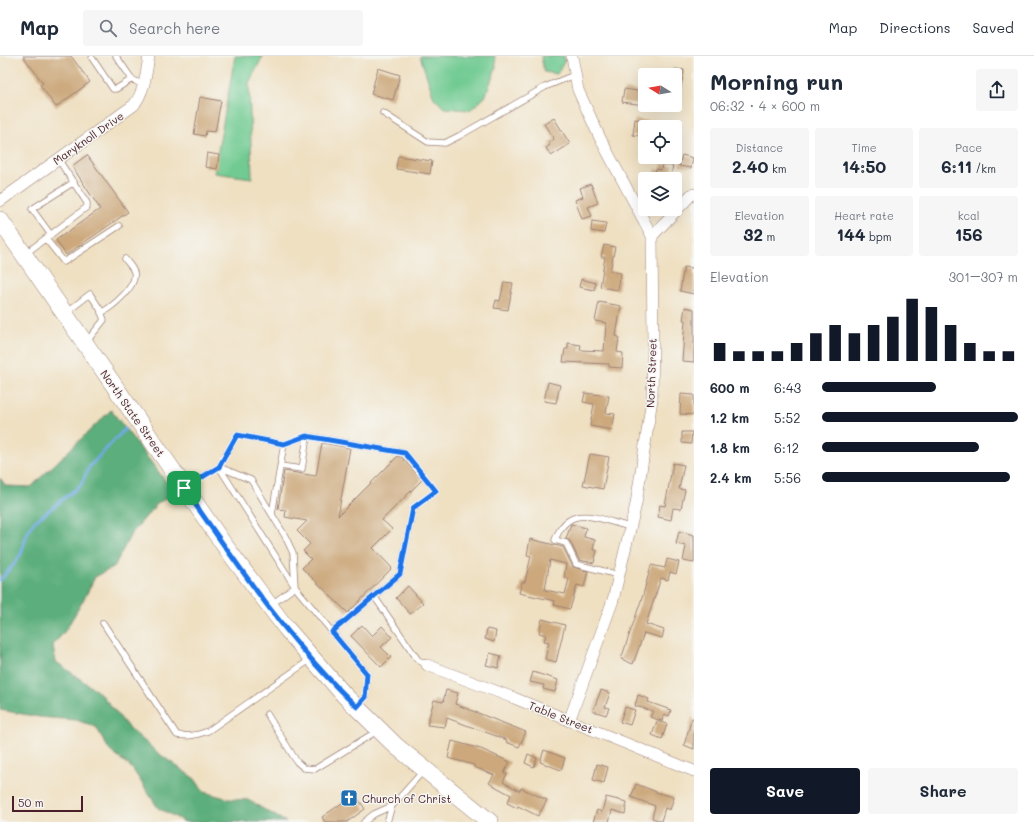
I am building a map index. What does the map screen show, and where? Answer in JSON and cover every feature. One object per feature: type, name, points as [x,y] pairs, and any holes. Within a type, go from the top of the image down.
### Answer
[{"type":"main road","name":"North State Street","points":[[0,220],[184,488],[269,606],[312,659],[379,730],[424,770],[490,822]]},
{"type":"street","name":"Maryknoll Drive","points":[[0,201],[134,105],[141,95],[144,86],[149,56]]},
{"type":"street","name":"North Street","points":[[569,721],[614,600],[630,527],[652,399],[652,236],[600,138],[578,90],[574,75],[572,56]]},
{"type":"street","points":[[652,236],[691,195],[694,194]]},
{"type":"street","name":"Table Street","points":[[427,665],[514,698],[694,771]]},
{"type":"lane","points":[[116,56],[132,80],[144,86]]},
{"type":"lane","points":[[92,58],[112,89],[116,89],[132,80]]},
{"type":"lane","points":[[383,113],[428,142],[445,143],[545,87],[574,75]]},
{"type":"lane","points":[[24,255],[88,207],[87,203],[58,158]]},
{"type":"lane","points":[[74,182],[32,209],[64,262],[119,226]]},
{"type":"lane","points":[[101,313],[118,302],[134,281],[134,272],[125,259]]},
{"type":"lane","points":[[65,314],[90,294],[104,320],[85,344]]},
{"type":"lane","points":[[184,488],[219,467],[237,435],[284,444],[306,436],[405,453],[436,491],[413,508],[400,574],[332,632]]},
{"type":"lane","points":[[280,466],[302,469],[306,436]]},
{"type":"lane","points":[[272,514],[284,444]]},
{"type":"lane","points":[[219,467],[250,480],[272,514],[293,553],[295,588]]},
{"type":"lane","points":[[219,467],[295,588],[367,674],[365,698],[357,707]]},
{"type":"lane","points":[[619,575],[576,564],[566,542],[555,540],[559,529],[567,520],[578,516],[588,516],[630,527]]},
{"type":"lane","points":[[269,606],[295,588]]},
{"type":"lane","points":[[374,596],[418,660],[427,665]]},
{"type":"lane","points":[[103,623],[177,735],[194,736],[208,731],[312,659]]},
{"type":"lane","points":[[267,714],[297,762],[304,768],[315,769],[379,730]]},
{"type":"lane","points":[[387,822],[392,806],[424,770]]},
{"type":"lane","points":[[364,822],[374,814],[392,806]]},
{"type":"green space","points":[[235,56],[263,56],[249,83],[252,178],[214,173]]},
{"type":"green space","points":[[420,56],[495,56],[496,68],[485,97],[470,110],[444,108],[434,98]]},
{"type":"green space","points":[[541,56],[564,56],[564,62],[557,74],[544,72]]},
{"type":"green space","points":[[111,410],[174,492],[156,505],[131,534],[114,567],[95,577],[65,631],[53,645],[55,661],[101,694],[127,726],[158,753],[195,779],[204,792],[229,799],[248,800],[286,822],[185,822],[158,808],[132,768],[110,751],[96,727],[76,720],[39,717],[0,710],[0,478],[6,486],[31,487]]},
{"type":"building","points":[[23,56],[71,56],[90,82],[56,107],[40,85],[43,83]]},
{"type":"building","points":[[378,68],[400,75],[393,100],[371,94]]},
{"type":"building","points":[[682,70],[684,70],[682,82]]},
{"type":"building","points":[[624,89],[638,91],[638,104],[622,102]]},
{"type":"building","points":[[200,97],[221,101],[215,132],[206,131],[205,136],[194,134]]},
{"type":"building","points":[[554,118],[570,144],[551,156],[546,148],[550,145],[548,143],[554,139],[544,124]]},
{"type":"building","points":[[635,119],[642,120],[638,120],[638,136],[633,135]]},
{"type":"building","points":[[207,153],[219,155],[217,169],[205,167]]},
{"type":"building","points":[[87,155],[128,212],[66,255],[56,240],[100,209],[72,166]]},
{"type":"building","points":[[682,155],[693,158],[691,168],[679,166],[680,164],[682,164]]},
{"type":"building","points":[[398,156],[432,161],[430,174],[396,169]]},
{"type":"building","points":[[662,164],[673,166],[672,172],[655,172],[656,169],[661,170]]},
{"type":"building","points":[[591,184],[598,203],[588,207],[592,216],[582,219],[575,200],[583,197],[580,188]]},
{"type":"building","points":[[592,221],[606,223],[604,233],[591,231]]},
{"type":"building","points":[[604,245],[615,247],[610,271],[621,273],[618,290],[600,287],[605,257],[601,257]]},
{"type":"building","points":[[684,267],[694,268],[694,294],[680,291]]},
{"type":"building","points":[[581,279],[596,283],[594,290],[579,287]]},
{"type":"building","points":[[504,282],[513,283],[508,310],[494,308],[496,300],[500,301]]},
{"type":"building","points":[[599,302],[621,306],[616,336],[619,337],[617,352],[623,353],[622,368],[609,367],[609,364],[563,362],[565,349],[568,349],[568,343],[581,345],[580,350],[604,351],[606,323],[595,321]]},
{"type":"building","points":[[685,307],[694,309],[694,362],[682,361],[685,320],[683,320]]},
{"type":"building","points":[[548,382],[560,385],[556,403],[544,401]]},
{"type":"building","points":[[585,393],[609,396],[606,413],[615,414],[612,430],[590,426],[594,404],[583,402]]},
{"type":"building","points":[[681,394],[694,395],[694,415],[680,414]]},
{"type":"building","points":[[682,432],[692,432],[691,444],[682,443]]},
{"type":"building","points":[[322,443],[350,448],[338,516],[398,456],[402,457],[422,480],[382,520],[392,529],[373,548],[392,568],[348,613],[302,568],[311,559],[303,551],[310,544],[297,531],[307,521],[285,517],[286,510],[278,509],[284,471],[316,476]]},
{"type":"building","points":[[590,454],[609,457],[603,489],[583,485]]},
{"type":"building","points":[[673,463],[684,465],[679,489],[685,490],[681,509],[673,508],[671,520],[658,517],[660,505],[665,506]]},
{"type":"building","points":[[571,524],[586,528],[584,537],[595,540],[593,550],[597,550],[594,563],[579,560],[570,541],[566,539]]},
{"type":"building","points":[[679,531],[694,535],[694,563],[683,561],[686,546],[676,544]]},
{"type":"building","points":[[530,539],[563,547],[573,567],[588,571],[584,587],[577,585],[570,609],[554,605],[555,601],[519,593],[522,582],[525,582],[531,556],[527,555]],"holes":[[[550,560],[566,564],[564,577],[569,579],[565,594],[545,590]]]},
{"type":"building","points":[[667,559],[679,562],[676,574],[670,572],[668,580],[661,578],[646,624],[664,630],[662,638],[644,633],[633,664],[621,659],[643,595],[651,565],[665,568]]},
{"type":"building","points":[[408,586],[423,603],[410,614],[396,598]]},
{"type":"building","points":[[542,619],[565,625],[556,662],[545,659],[549,642],[544,641],[546,635],[539,633]]},
{"type":"building","points":[[362,625],[372,636],[382,626],[392,637],[381,647],[391,657],[381,667],[351,636]]},
{"type":"building","points":[[487,629],[496,631],[494,642],[485,639]]},
{"type":"building","points":[[490,653],[501,656],[498,668],[486,665]]},
{"type":"building","points":[[533,672],[558,680],[555,692],[543,689],[544,685],[530,682]]},
{"type":"building","points":[[446,690],[458,693],[455,704],[526,732],[519,747],[506,742],[507,740],[447,718],[445,727],[427,725],[434,700],[443,702]]},
{"type":"building","points":[[601,690],[610,693],[605,707],[609,708],[606,715],[593,711]]},
{"type":"building","points":[[638,695],[649,699],[648,702],[671,710],[669,716],[664,714],[662,721],[650,717],[653,711],[635,706]]},
{"type":"building","points":[[625,707],[635,710],[630,725],[620,722]]},
{"type":"building","points":[[692,718],[694,718],[694,749],[684,745]]},
{"type":"building","points":[[657,721],[667,724],[662,739],[652,735]]},
{"type":"building","points":[[452,741],[481,749],[510,762],[504,773],[507,774],[503,782],[520,791],[521,788],[547,800],[538,816],[518,806],[517,808],[507,803],[511,795],[489,783],[494,775],[474,767],[474,765],[448,758]]},
{"type":"building","points":[[544,750],[565,758],[561,770],[540,762]]},
{"type":"building","points":[[528,754],[537,758],[534,767],[525,763]]},
{"type":"building","points":[[597,764],[608,767],[604,783],[593,780]]},
{"type":"building","points":[[636,784],[674,797],[670,810],[665,808],[661,821],[652,818],[655,806],[631,797]]},
{"type":"building","points":[[355,794],[365,809],[347,822],[325,822],[322,817]]},
{"type":"building","points":[[606,797],[627,802],[625,814],[612,810],[609,822],[593,822],[597,810],[602,812]]},
{"type":"waterway","points":[[0,580],[21,554],[27,534],[34,522],[81,485],[89,467],[125,429]]},
{"type":"place","name":"Church of Christ","points":[[349,798]]},
{"type":"route","points":[[237,435],[284,444],[306,436],[405,453],[436,491],[413,508],[400,574],[332,632],[367,674],[365,698],[357,707],[332,682],[286,628],[184,488],[219,467],[237,435]]}]
